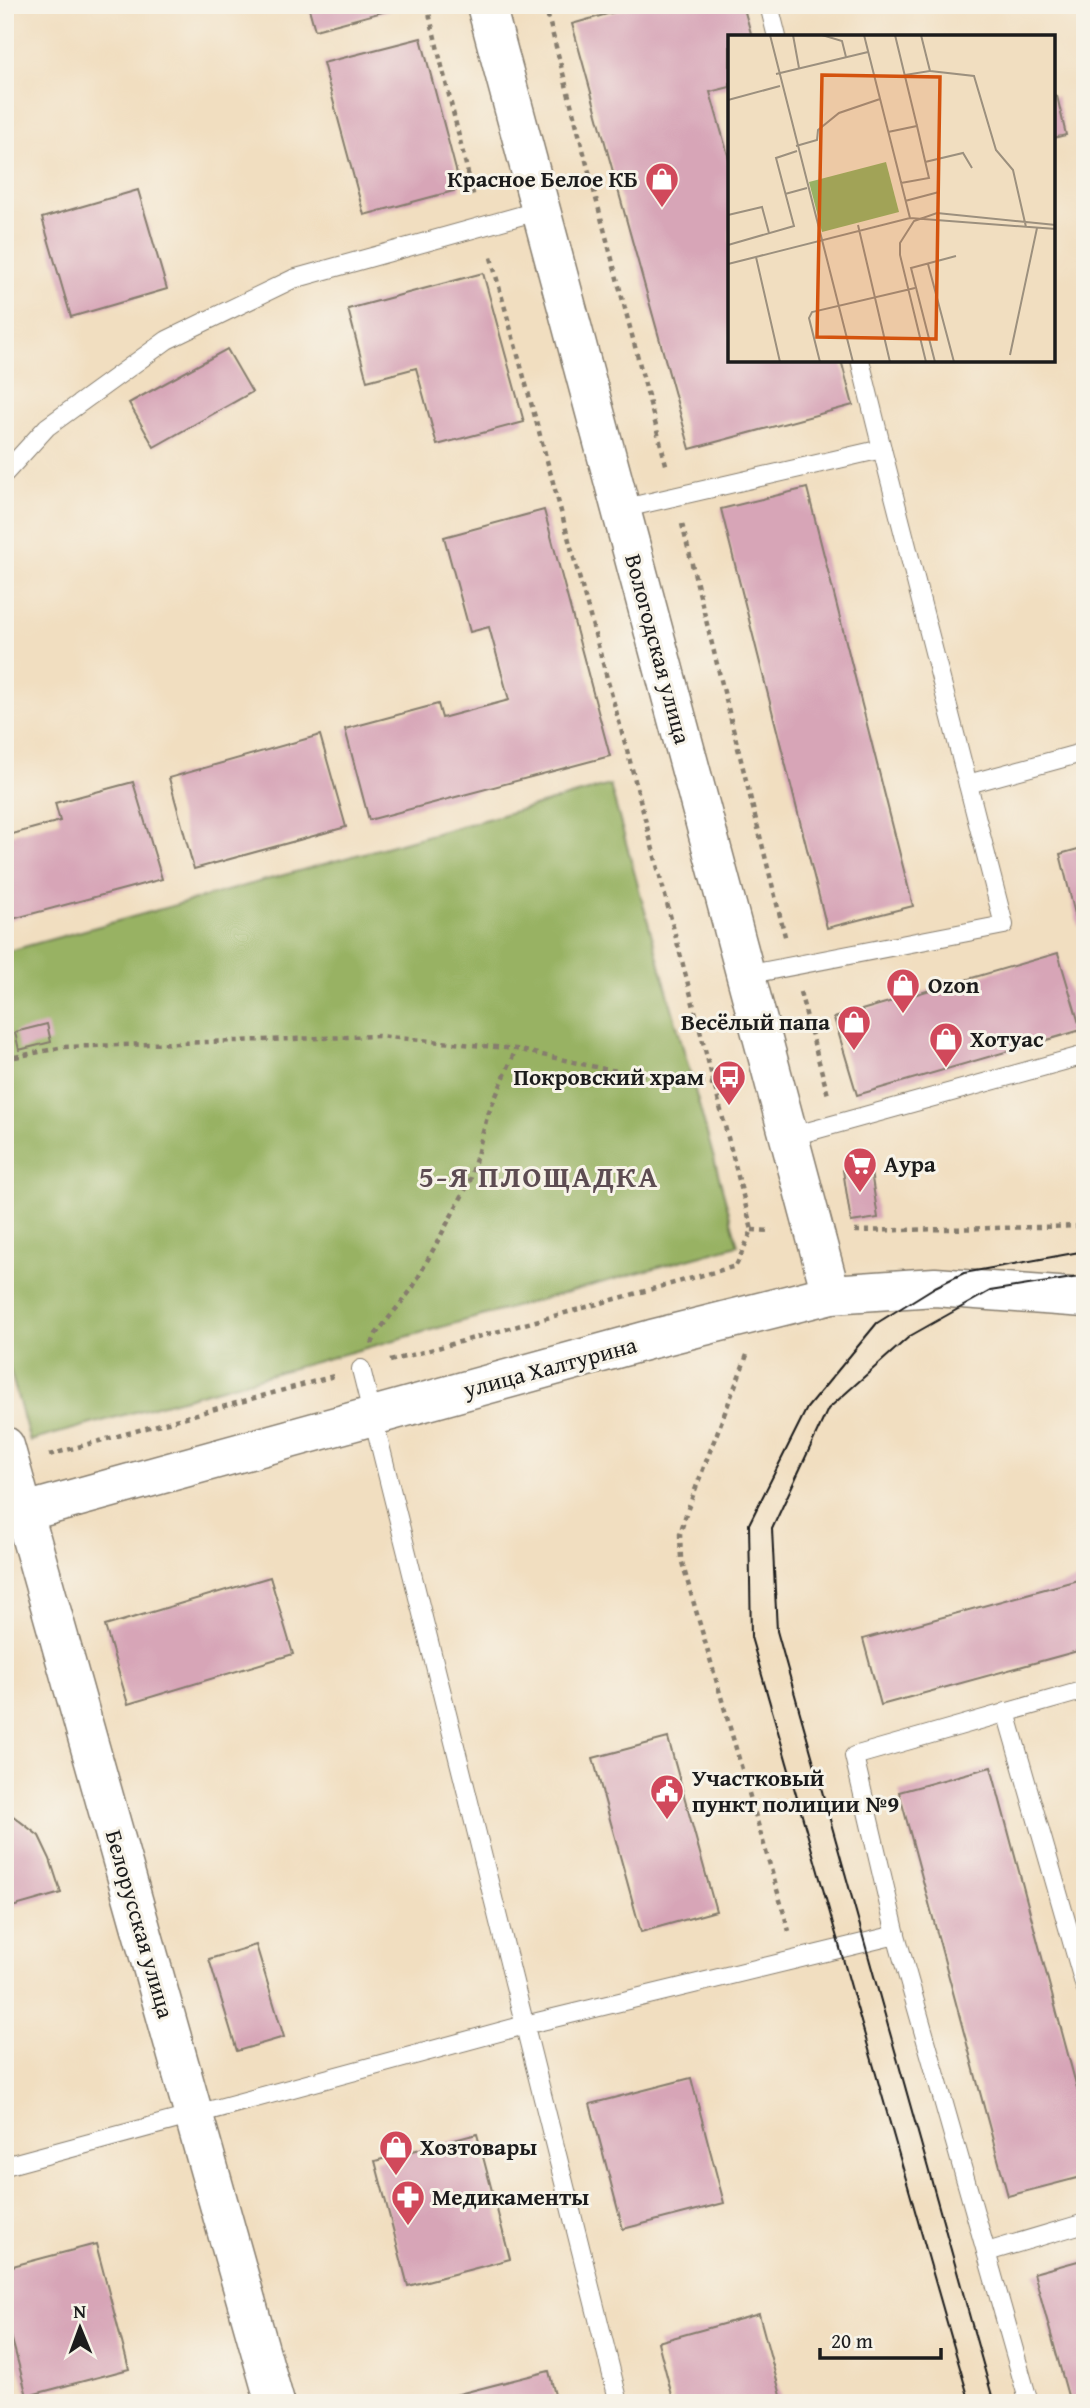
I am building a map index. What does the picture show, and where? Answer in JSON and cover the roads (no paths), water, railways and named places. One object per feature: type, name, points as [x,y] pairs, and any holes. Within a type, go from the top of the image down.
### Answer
[{"type":"street","name":"Вологодская улица","points":[[486,5],[831,1294]]},
{"type":"street","name":"улица Халтурина","points":[[24,1512],[652,1339],[831,1294],[935,1287],[1085,1298]]},
{"type":"street","name":"Белорусская улица","points":[[8,1455],[275,2403]]},
{"type":"lane","points":[[769,5],[776,35]]},
{"type":"lane","points":[[5,473],[47,427],[167,340],[293,279],[541,210]]},
{"type":"lane","points":[[746,975],[1004,925],[860,362]]},
{"type":"lane","points":[[621,509],[882,449]]},
{"type":"lane","points":[[968,784],[1085,752]]},
{"type":"lane","points":[[789,1137],[1085,1055]]},
{"type":"lane","points":[[361,1368],[619,2403]]},
{"type":"lane","points":[[1029,2403],[896,1935],[854,1756],[1085,1690]]},
{"type":"lane","points":[[1006,1712],[1085,1987]]},
{"type":"lane","points":[[5,2166],[526,2025],[896,1935]]},
{"type":"lane","points":[[987,2252],[1085,2223]]},
{"type":"tram line","points":[[970,2403],[751,1637],[749,1524],[807,1408],[877,1323],[935,1287],[964,1273],[1085,1251]]},
{"type":"tram line","points":[[994,2403],[777,1631],[772,1529],[828,1409],[910,1336],[990,1291],[1085,1276]]},
{"type":"place","name":"Красное Белое КБ","points":[[662,209]]},
{"type":"place","name":"Ozon","points":[[903,1015]]},
{"type":"place","name":"Весёлый папа","points":[[854,1052]]},
{"type":"place","name":"Хотуас","points":[[946,1069]]},
{"type":"place","name":"Покровский храм","points":[[729,1107]]},
{"type":"place","name":"Аура","points":[[860,1194]]},
{"type":"place","name":"Участковый пункт полиции №9","points":[[667,1821]]},
{"type":"place","name":"Хозтовары","points":[[396,2177]]},
{"type":"place","name":"Медикаменты","points":[[408,2227]]},
{"type":"district","name":"5-Я ПЛОЩАДКА","points":[[539,1177]]}]
